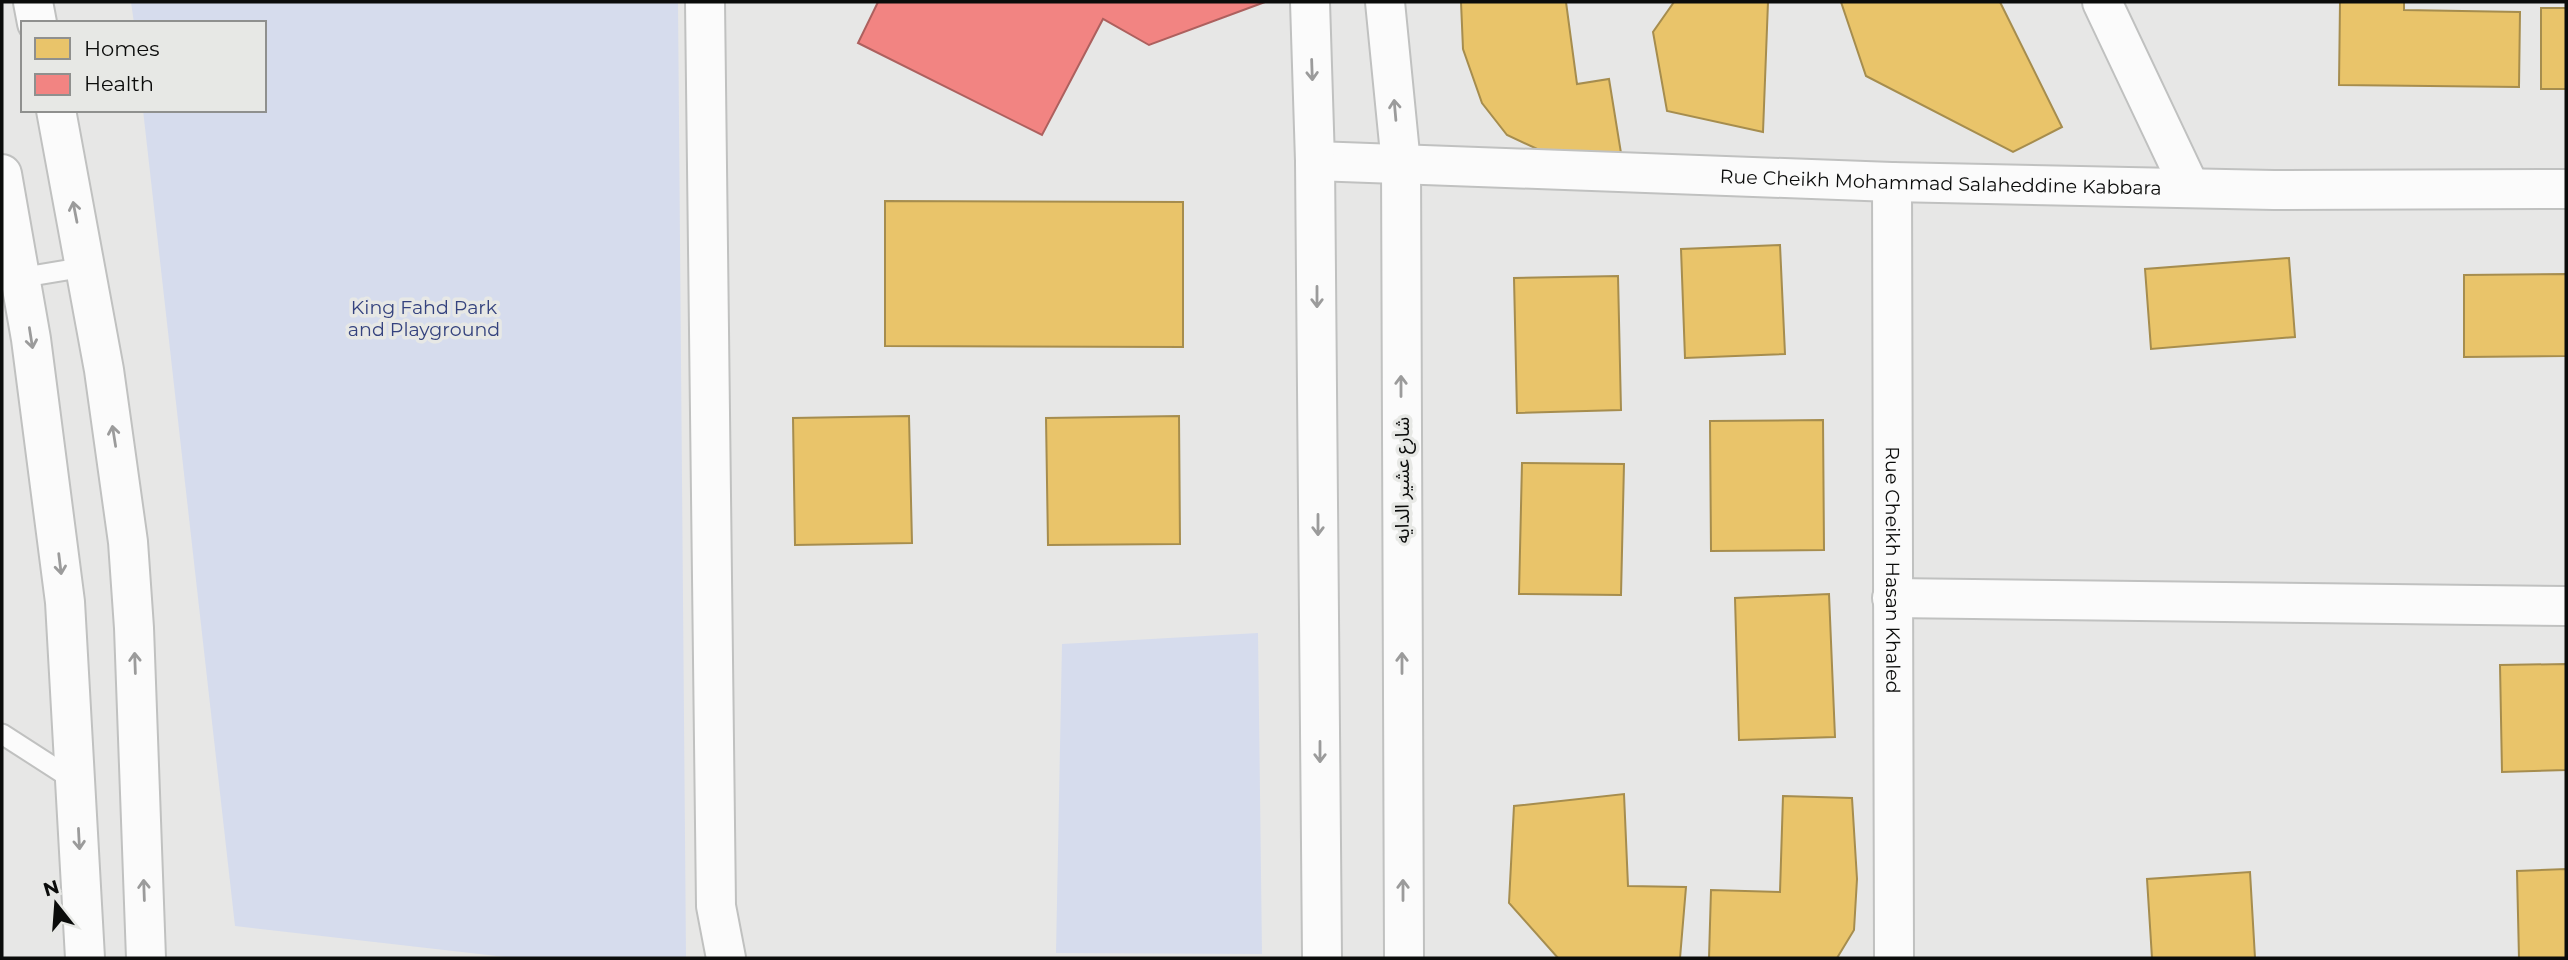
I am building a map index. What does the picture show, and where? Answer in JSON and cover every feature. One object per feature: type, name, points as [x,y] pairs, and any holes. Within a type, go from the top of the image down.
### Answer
[{"type":"street","points":[[33,2],[37,21]]},
{"type":"street","points":[[705,2],[716,906],[709,958]]},
{"type":"street","points":[[1310,2],[1315,161],[1322,958]]},
{"type":"street","name":"شارع عشير الدايه","points":[[1385,2],[1401,164],[1404,958]]},
{"type":"street","points":[[2102,2],[2190,188]]},
{"type":"street","points":[[56,112],[116,444],[128,542],[134,628],[146,958]]},
{"type":"street","name":"Rue Cheikh Mohammad Salaheddine Kabbara","points":[[1315,161],[1892,182],[2190,188],[2566,189]]},
{"type":"street","points":[[2,174],[11,279],[44,430],[65,602],[85,958]]},
{"type":"street","name":"Rue Cheikh Hasan Khaled","points":[[1892,182],[1894,958]]},
{"type":"street","points":[[1892,598],[2566,606]]},
{"type":"street","points":[[716,906],[726,958]]},
{"type":"lane","points":[[11,279],[85,267]]},
{"type":"lane","points":[[2,734],[76,782]]},
{"type":"green space","name":"King Fahd Park and Playground","points":[[131,2],[678,2],[686,958],[515,958],[235,926],[143,112],[266,112],[266,21],[134,21]]},
{"type":"green space","points":[[1258,633],[1262,954],[1056,953],[1062,644]]},
{"type":"building: Homes","points":[[1461,2],[1566,2],[1577,84],[1609,79],[1621,153],[1548,154],[1507,135],[1482,103],[1463,49]]},
{"type":"building: Homes","points":[[1674,2],[1768,2],[1763,132],[1667,111],[1653,32]]},
{"type":"building: Homes","points":[[1841,2],[2000,2],[2062,127],[2013,152],[1866,76]]},
{"type":"building: Homes","points":[[2340,2],[2404,2],[2404,10],[2520,12],[2519,87],[2339,85]]},
{"type":"building: Homes","points":[[2541,8],[2566,8],[2566,89],[2541,89]]},
{"type":"building: Homes","points":[[885,201],[1183,202],[1183,347],[885,346]]},
{"type":"building: Homes","points":[[1780,245],[1785,354],[1685,358],[1681,249]]},
{"type":"building: Homes","points":[[2289,258],[2295,337],[2151,349],[2145,269]]},
{"type":"building: Homes","points":[[2566,274],[2566,356],[2464,357],[2464,275]]},
{"type":"building: Homes","points":[[1618,276],[1621,410],[1517,413],[1514,278]]},
{"type":"building: Homes","points":[[909,416],[912,543],[795,545],[793,418]]},
{"type":"building: Homes","points":[[1179,416],[1180,544],[1048,545],[1046,418]]},
{"type":"building: Homes","points":[[1823,420],[1824,550],[1711,551],[1710,421]]},
{"type":"building: Homes","points":[[1522,463],[1624,464],[1621,595],[1519,594]]},
{"type":"building: Homes","points":[[1829,594],[1835,737],[1739,740],[1735,598]]},
{"type":"building: Homes","points":[[2566,664],[2566,770],[2502,772],[2500,665]]},
{"type":"building: Homes","points":[[1624,794],[1628,886],[1686,887],[1680,958],[1558,958],[1509,903],[1514,806]]},
{"type":"building: Homes","points":[[1783,796],[1852,798],[1857,879],[1854,930],[1837,958],[1709,958],[1711,890],[1780,892]]},
{"type":"building: Homes","points":[[2566,869],[2566,958],[2519,958],[2517,871]]},
{"type":"building: Homes","points":[[2250,872],[2255,958],[2152,958],[2147,879]]},
{"type":"building: Health","points":[[878,2],[1265,2],[1149,45],[1103,19],[1042,135],[858,43]]}]
